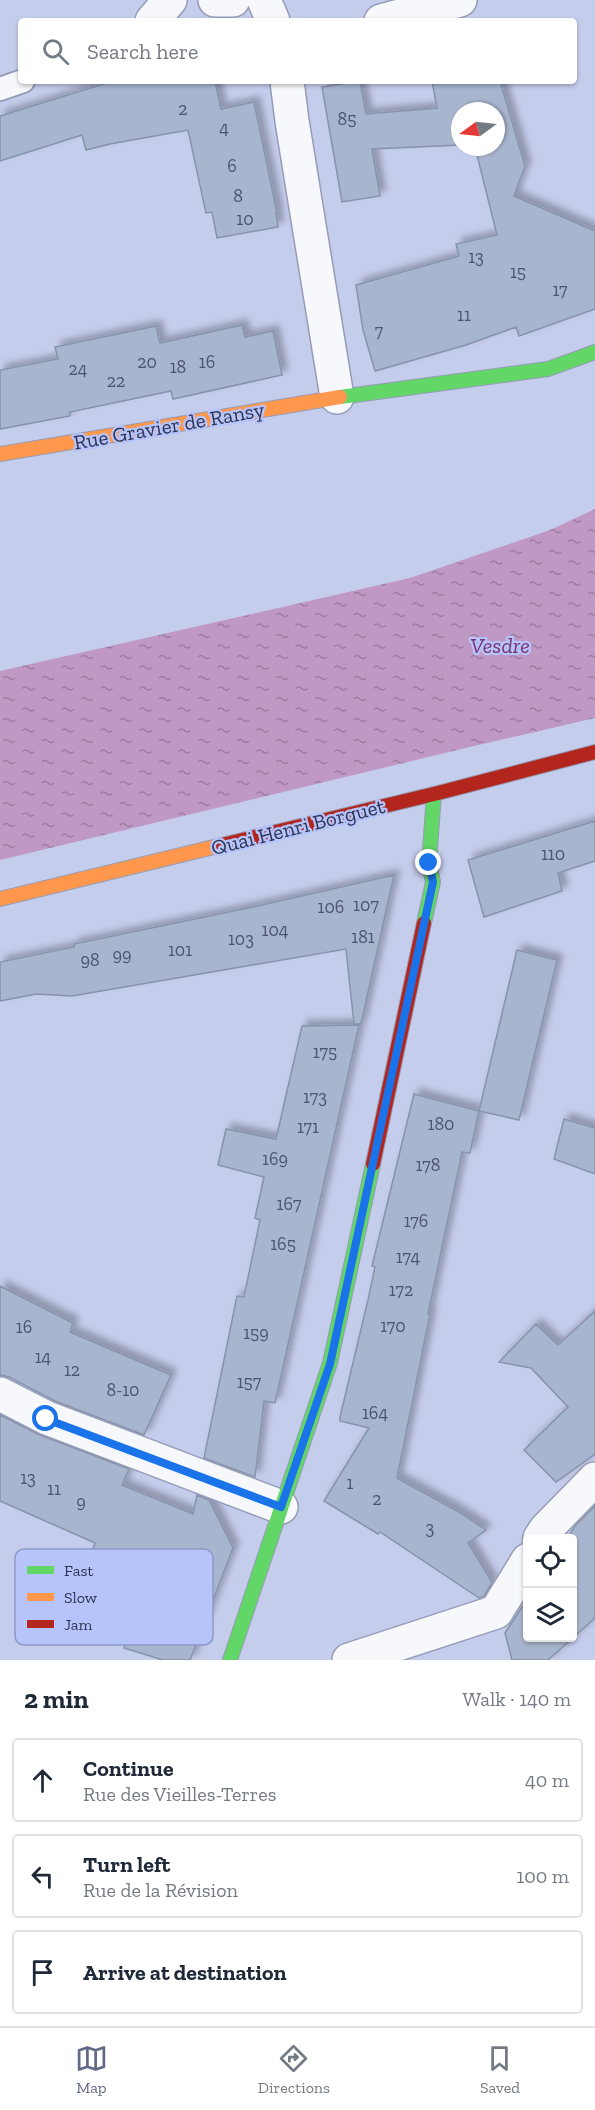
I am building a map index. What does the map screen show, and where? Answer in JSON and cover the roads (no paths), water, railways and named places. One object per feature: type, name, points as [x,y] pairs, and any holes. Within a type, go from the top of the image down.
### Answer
[{"type":"street","points":[[155,18],[170,0]]},
{"type":"street","points":[[215,0],[233,0]]},
{"type":"street","points":[[264,0],[272,18]]},
{"type":"street","points":[[392,18],[460,0]]},
{"type":"street","points":[[287,84],[338,397]]},
{"type":"street","name":"Rue Gravier de Ransy","points":[[0,454],[338,397],[548,369],[595,352]]},
{"type":"street","name":"Quai Henri Borguet","points":[[0,899],[434,794],[595,752]]},
{"type":"street","points":[[230,1660],[330,1364],[433,882],[429,863],[434,794]]},
{"type":"street","points":[[0,1394],[46,1419],[281,1507]]},
{"type":"street","points":[[543,1534],[595,1479]]},
{"type":"street","points":[[349,1660],[496,1612],[523,1568]]},
{"type":"lane","points":[[0,89],[18,83]]},
{"type":"water","name":"Vesdre","points":[[595,509],[595,718],[0,860],[0,671],[410,578],[550,530]]}]
